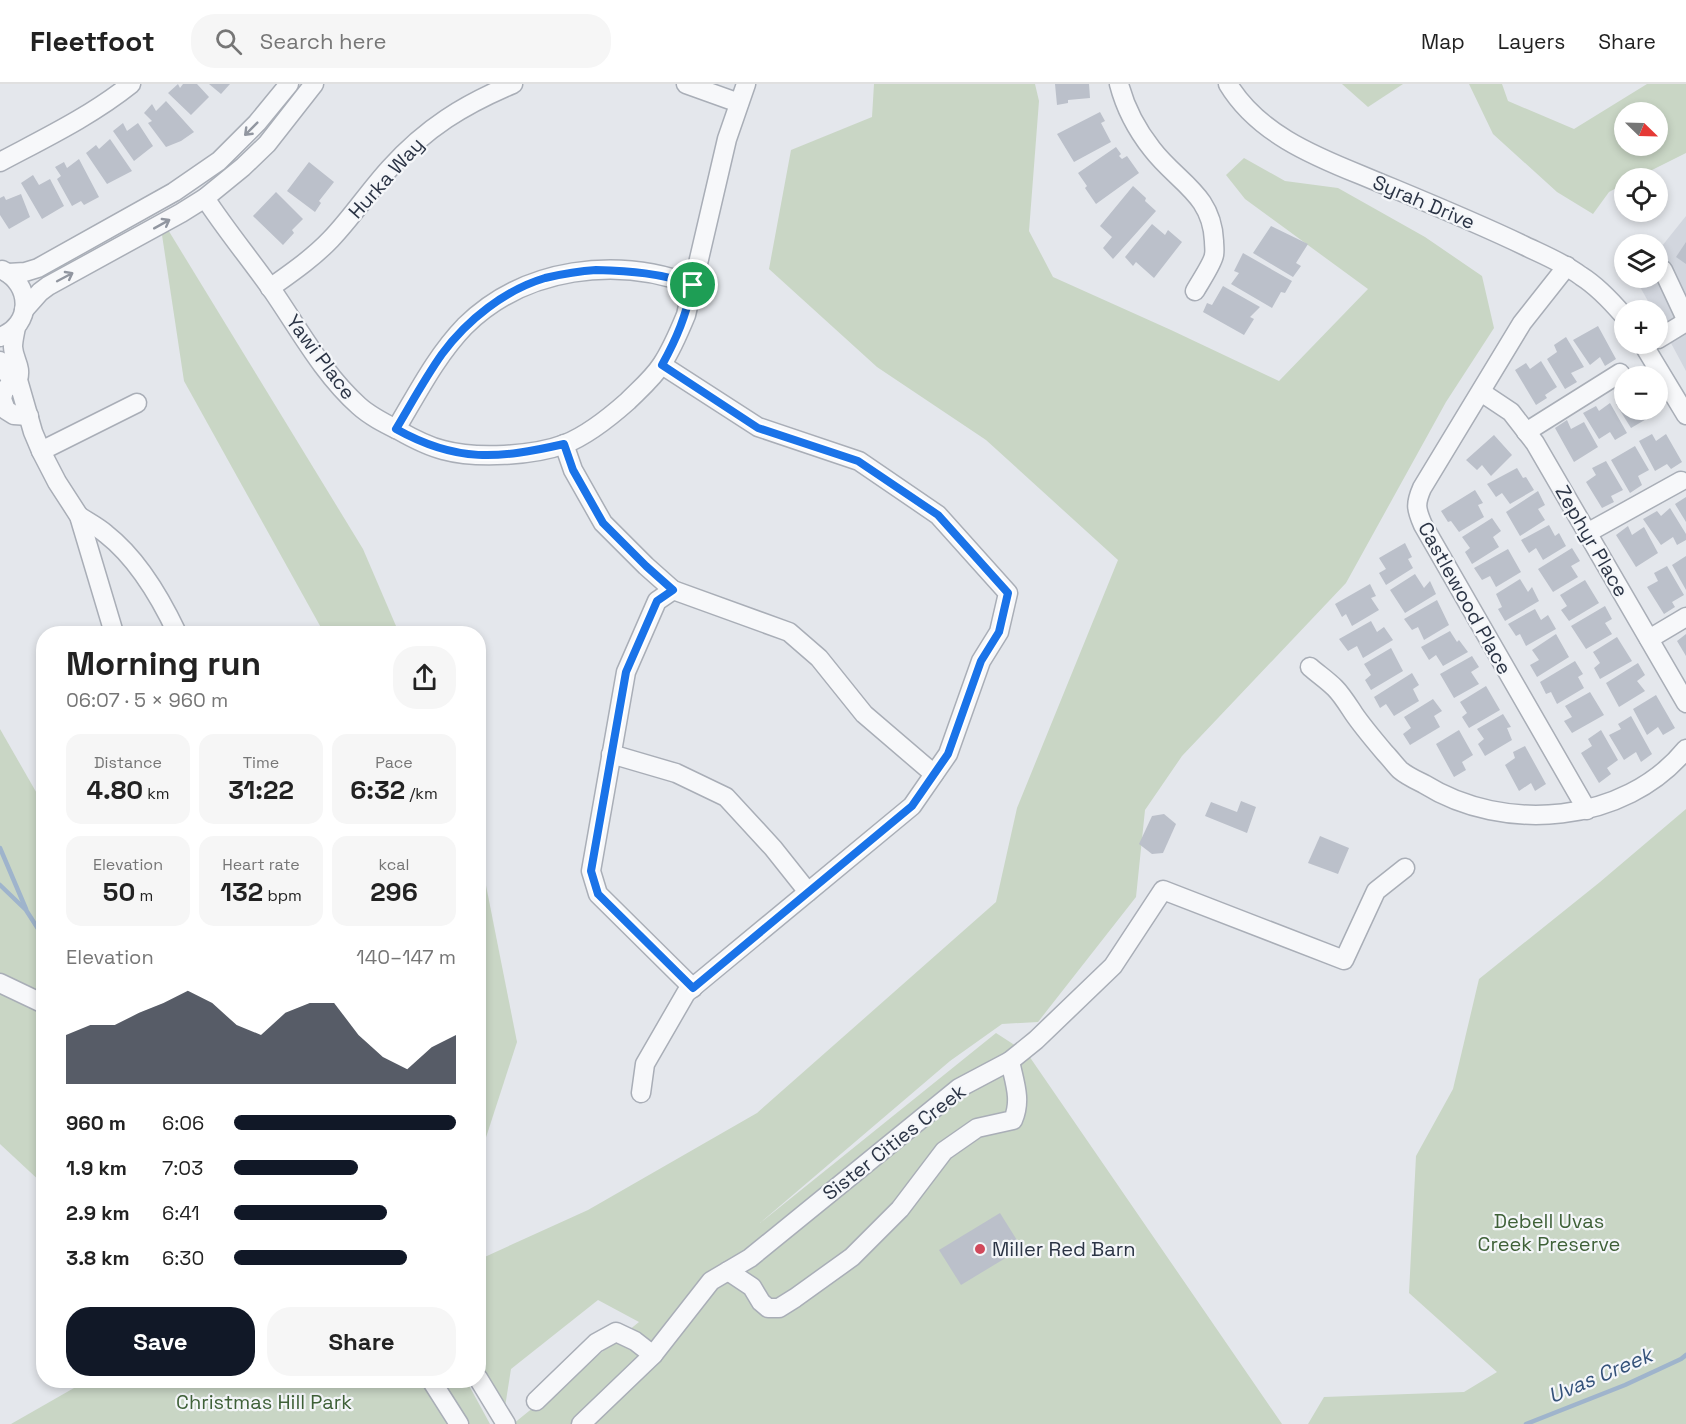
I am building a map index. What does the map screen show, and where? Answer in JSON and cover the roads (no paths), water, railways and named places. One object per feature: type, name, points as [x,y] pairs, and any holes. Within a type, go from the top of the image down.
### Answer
[{"type":"street","points":[[0,162],[110,101],[131,84]]},
{"type":"street","points":[[4,271],[25,272],[38,268],[174,192],[219,161],[257,123],[289,84]]},
{"type":"street","points":[[24,310],[48,286],[205,198],[267,144],[314,84]]},
{"type":"street","name":"Hurka Way","points":[[270,288],[329,241],[389,169],[417,142],[446,118],[484,96],[513,84]]},
{"type":"street","points":[[686,84],[739,103]]},
{"type":"street","name":"Yawi Place","points":[[205,198],[339,386],[360,407],[417,441],[444,451],[500,456],[529,452],[564,444],[594,429],[642,388],[662,365],[676,340],[686,315],[727,139],[746,84]]},
{"type":"street","points":[[1119,84],[1134,123],[1152,149],[1198,195],[1213,224],[1214,255],[1195,291]]},
{"type":"street","name":"Syrah Drive","points":[[1228,84],[1245,108],[1267,128],[1317,156],[1491,230],[1567,266],[1614,304]]},
{"type":"street","name":"Castlewood Place","points":[[1567,266],[1522,323],[1422,488],[1417,499],[1417,511],[1587,810]]},
{"type":"street","points":[[396,429],[443,352],[466,326],[486,309],[518,290],[543,279],[572,272],[596,270],[650,274],[693,285]]},
{"type":"street","points":[[0,337],[16,327],[24,310],[24,293],[15,278],[4,271]]},
{"type":"street","points":[[1668,281],[1686,321],[1668,332]]},
{"type":"street","points":[[16,327],[13,347],[20,371],[18,380],[33,432],[57,482],[79,516],[112,626]]},
{"type":"street","points":[[1655,354],[1686,415]]},
{"type":"street","points":[[0,361],[10,378],[18,380]]},
{"type":"street","points":[[641,1093],[645,1064],[686,993],[912,806],[948,754],[981,661],[999,632],[1008,593],[938,515],[858,461],[758,428],[662,365]]},
{"type":"street","points":[[1526,432],[1614,377]]},
{"type":"street","name":"Zephyr Place","points":[[1481,392],[1511,412],[1535,443],[1686,703]]},
{"type":"street","points":[[41,451],[137,404]]},
{"type":"street","points":[[564,444],[573,470],[603,523],[646,566],[673,590],[789,632],[819,658],[864,714],[934,774]]},
{"type":"street","points":[[1587,533],[1681,481]]},
{"type":"street","points":[[79,516],[107,535],[128,555],[153,589],[173,626]]},
{"type":"street","points":[[673,590],[657,601],[626,672],[591,871],[598,894],[693,988]]},
{"type":"street","points":[[1649,639],[1686,617]]},
{"type":"street","points":[[1310,667],[1336,689],[1365,730],[1400,770],[1435,792],[1469,806],[1501,814],[1557,814],[1587,810],[1655,780],[1674,764],[1686,749]]},
{"type":"street","points":[[612,754],[676,772],[726,797],[773,848],[808,892]]},
{"type":"street","name":"Sister Cities Creek","points":[[581,1424],[653,1355],[711,1281],[750,1258],[959,1088],[1010,1061],[1036,1040],[1113,966],[1163,890],[1344,960],[1376,891],[1405,868]]},
{"type":"street","points":[[0,983],[36,1000]]},
{"type":"street","points":[[728,1271],[752,1287],[761,1302],[768,1308],[780,1308],[852,1257],[900,1209],[944,1151],[977,1128],[1013,1120],[1018,1109],[1018,1102],[1010,1061]]},
{"type":"street","points":[[536,1401],[596,1343],[616,1332],[635,1341],[653,1355]]},
{"type":"street","points":[[436,1388],[459,1424]]},
{"type":"street","points":[[484,1388],[506,1424]]},
{"type":"waterway","points":[[0,848],[26,909]]},
{"type":"waterway","points":[[0,885],[26,910],[36,926]]},
{"type":"waterway","name":"Uvas Creek","points":[[1526,1424],[1625,1385],[1686,1355]]},
{"type":"place","name":"Miller Red Barn","points":[[980,1249]]},
{"type":"park label","name":"Debell Uvas Creek Preserve","points":[[1549,1232]]},
{"type":"park label","name":"Christmas Hill Park","points":[[264,1402]]}]
